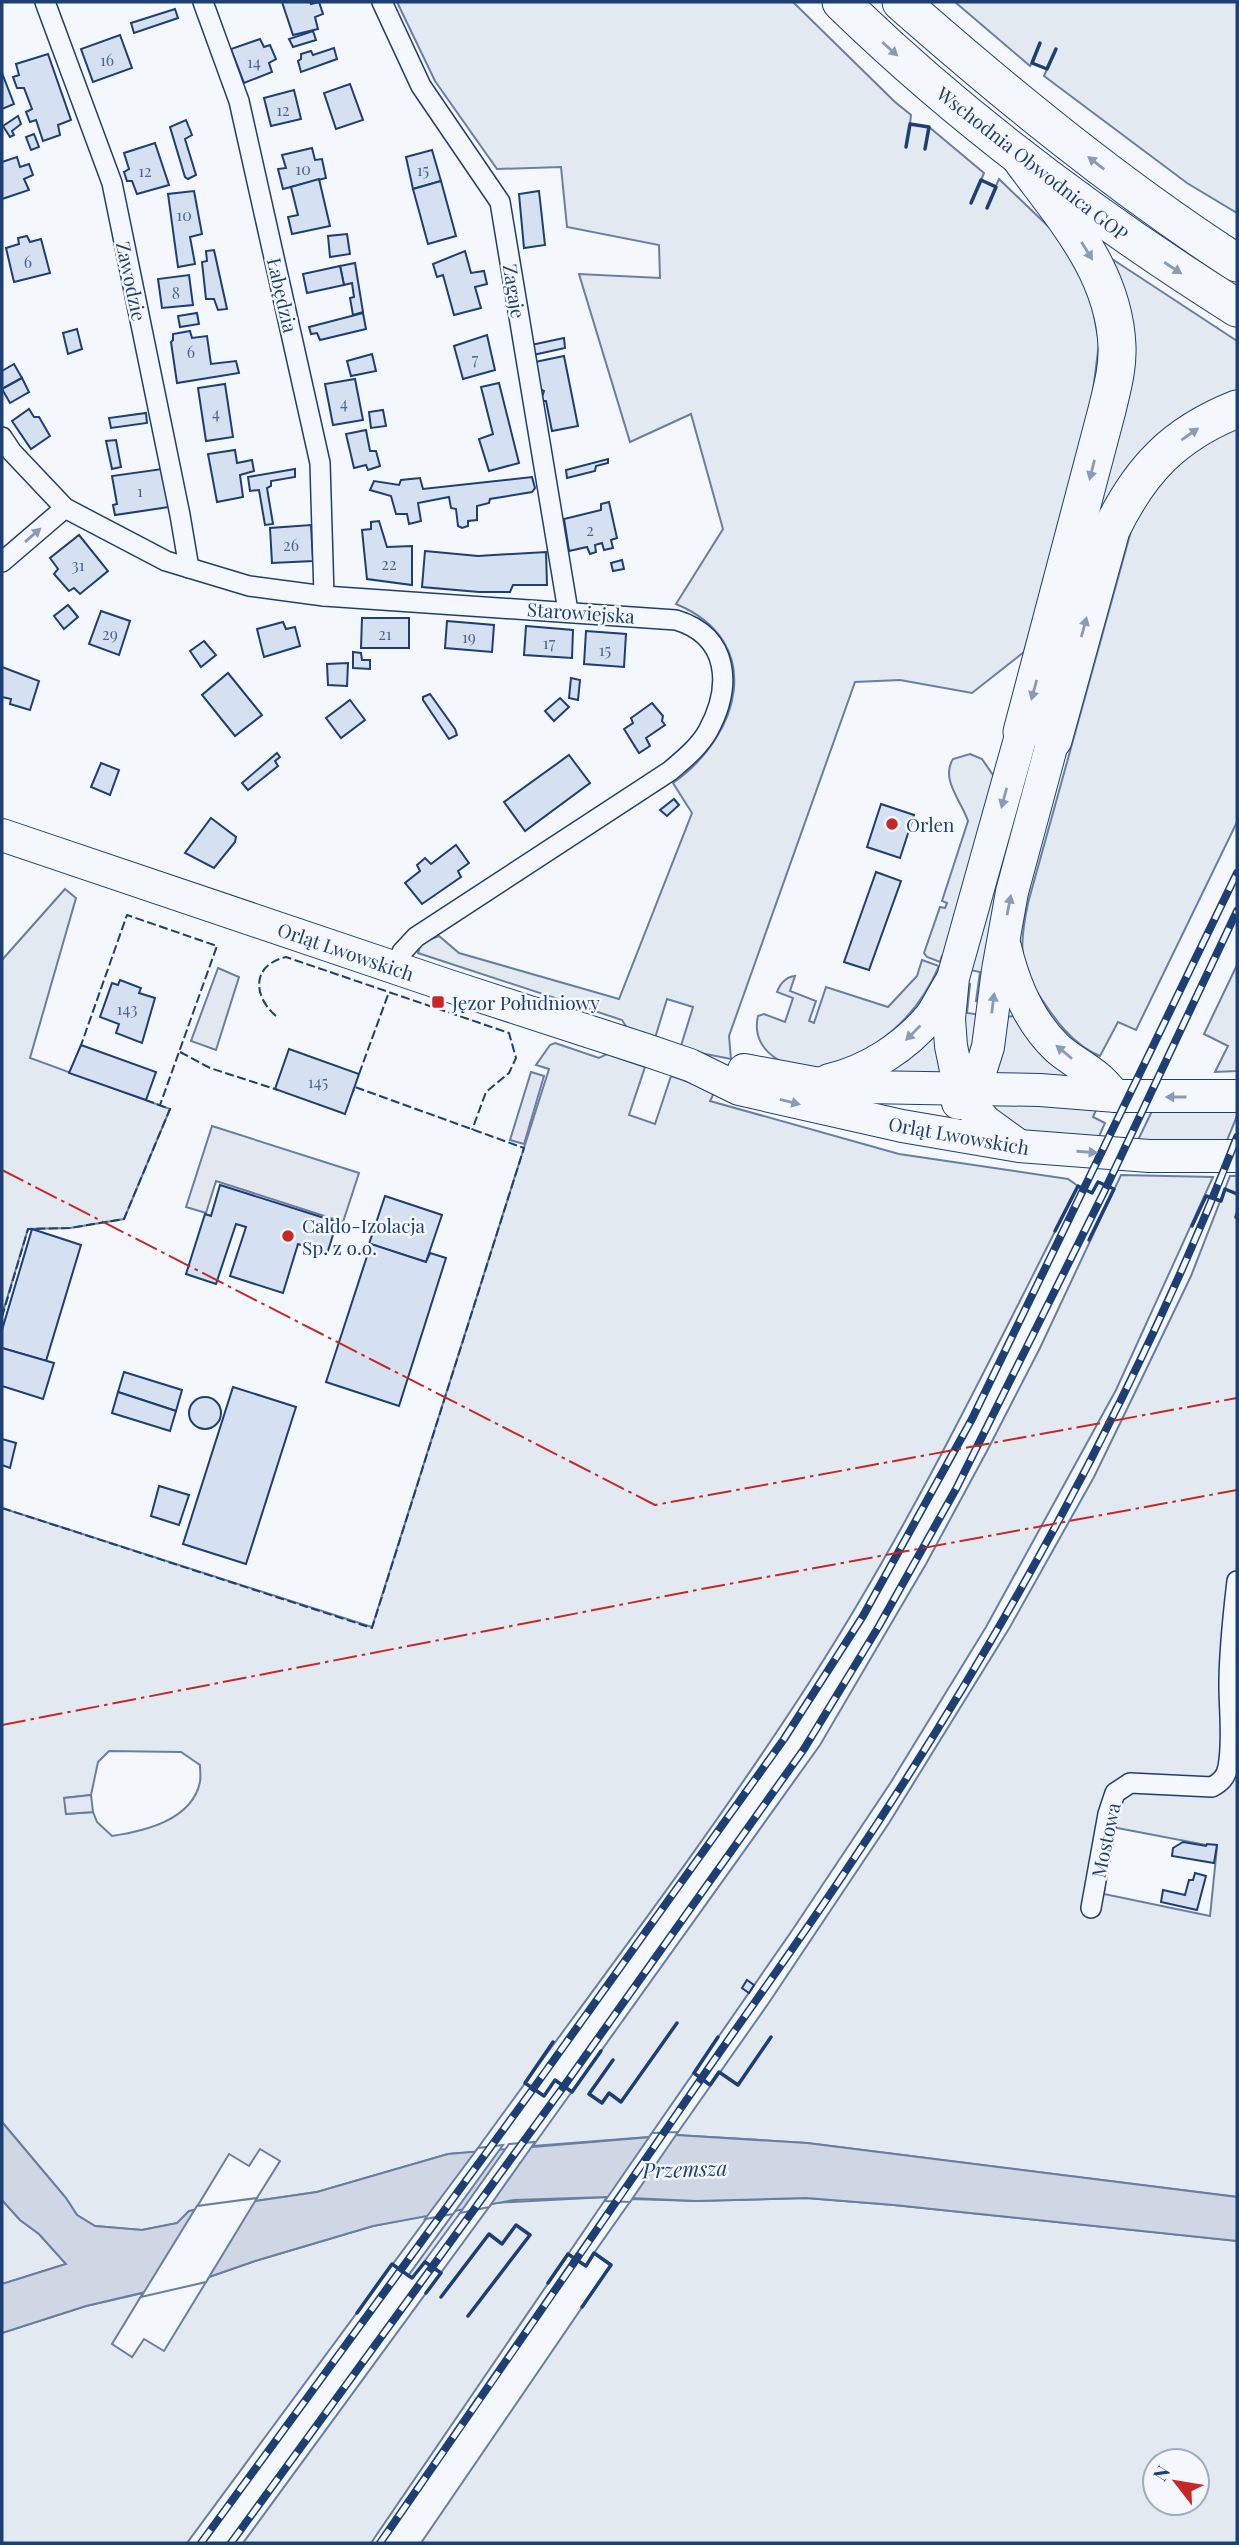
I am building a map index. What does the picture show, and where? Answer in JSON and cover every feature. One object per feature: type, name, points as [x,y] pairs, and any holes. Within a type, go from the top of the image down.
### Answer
[{"type":"highway","name":"Wschodnia Obwodnica GOP","points":[[841,2],[906,63],[1019,156],[1131,240],[1237,308]]},
{"type":"highway","name":"Wschodnia Obwodnica GOP","points":[[901,2],[1104,169],[1237,262]]},
{"type":"highway","points":[[1019,156],[1092,258],[1104,282],[1110,303],[1115,321],[1117,348],[1115,372],[1038,736]]},
{"type":"highway","points":[[1038,736],[1111,530],[1122,507],[1141,478],[1161,456],[1190,433],[1237,409]]},
{"type":"main road","points":[[902,1126],[928,1120],[958,1103],[981,1069],[988,1047],[1003,939],[1038,736]]},
{"type":"main road","points":[[814,1083],[846,1076],[876,1062],[903,1043],[931,1015],[953,978],[1038,736]]},
{"type":"main road","name":"Orląt Lwowskich","points":[[2,835],[691,1065],[739,1089],[902,1126],[1019,1146],[1149,1156],[1237,1156]]},
{"type":"main road","points":[[1003,939],[1015,983],[1034,1020],[1059,1049],[1097,1077],[1116,1096]]},
{"type":"main road","points":[[953,978],[949,1019],[957,1074],[967,1090],[970,1105],[986,1122],[1019,1146]]},
{"type":"main road","name":"Orląt Lwowskich","points":[[691,1065],[723,1065],[814,1083],[967,1090],[1040,1090],[1116,1096],[1237,1096]]},
{"type":"street","name":"Zawodzie","points":[[45,2],[112,183],[189,568]]},
{"type":"street","name":"Łabędzia","points":[[202,2],[239,101],[320,463],[324,596]]},
{"type":"street","name":"Zagaje","points":[[382,2],[421,86],[500,202],[568,611]]},
{"type":"street","name":"Starowiejska","points":[[2,437],[12,452],[65,508],[166,561],[248,586],[324,596],[676,620],[694,625],[704,633],[719,654],[723,668],[723,684],[719,704],[708,732],[691,753],[670,771],[416,937],[402,952],[396,968]]},
{"type":"street","points":[[2,562],[65,508]]},
{"type":"street","name":"Mostowa","points":[[1091,1908],[1108,1814],[1115,1793],[1130,1783],[1212,1787],[1222,1781],[1227,1770],[1230,1753],[1228,1682],[1237,1581]]},
{"type":"shaded area","points":[[397,2],[793,2],[911,115],[910,124],[929,127],[984,173],[981,180],[996,186],[999,179],[1051,229],[1078,266],[1092,304],[1099,343],[1091,407],[1024,652],[972,693],[900,680],[855,682],[729,1036],[731,1059],[680,1049],[693,1007],[667,999],[655,1038],[629,1031],[622,1020],[418,953],[421,943],[439,936],[459,953],[619,999],[692,813],[673,783],[696,763],[715,741],[727,716],[734,690],[733,665],[723,641],[705,621],[676,604],[723,529],[691,414],[630,442],[579,274],[660,278],[659,245],[567,227],[561,167],[497,169],[435,81]]},
{"type":"shaded area","points":[[955,2],[1237,2],[1237,213],[1187,183],[1044,76],[1047,69],[1032,63],[1030,66]]},
{"type":"shaded area","points":[[1106,255],[1237,341],[1237,395],[1092,553]]},
{"type":"shaded area","points":[[1237,425],[1237,822],[1136,1030],[1118,1022],[1100,1056],[1072,1038],[1037,992],[1031,992],[1022,948],[1028,903],[1131,531],[1143,501],[1188,452]]},
{"type":"shaded area","points":[[970,754],[982,759],[995,778],[947,957],[942,956],[940,962],[924,953],[940,907],[945,908],[947,903],[942,901],[968,821],[950,782],[950,767],[953,759]]},
{"type":"shaded area","points":[[1030,760],[1033,761],[982,1002],[976,1001],[980,972],[970,970]]},
{"type":"shaded area","points":[[65,889],[76,898],[30,1058],[170,1109],[124,1219],[70,1228],[28,1229],[2,1315],[2,960]]},
{"type":"shaded area","points":[[922,960],[939,966],[921,1000],[896,1028],[858,1055],[826,1067],[801,1067],[777,1059],[760,1041],[757,1030],[758,1016],[764,1014],[785,1022],[793,998],[777,992],[789,978],[795,976],[790,991],[816,1001],[809,1021],[814,1023],[826,987],[888,1007],[917,976]]},
{"type":"shaded area","points":[[1237,965],[1237,1071],[1215,1072],[1228,1046],[1204,1034]]},
{"type":"shaded area","points":[[218,968],[239,977],[216,1050],[191,1041]]},
{"type":"shaded area","points":[[966,983],[970,984],[967,1013],[982,1015],[977,1057],[961,1060]]},
{"type":"shaded area","points":[[1018,1016],[1077,1077],[994,1081],[1000,1017]]},
{"type":"shaded area","points":[[936,1025],[947,1077],[876,1075]]},
{"type":"shaded area","points":[[555,1043],[599,1058],[607,1054],[645,1067],[629,1115],[655,1124],[671,1076],[715,1091],[710,1101],[899,1154],[1068,1179],[1078,1186],[984,1372],[851,1616],[733,1797],[475,2152],[448,2154],[317,2192],[255,2201],[280,2161],[260,2149],[249,2166],[229,2154],[195,2210],[189,2211],[178,2223],[142,2230],[95,2226],[77,2215],[66,2198],[2,2122],[2,1508],[372,1627],[549,1069],[536,1065],[550,1045]],"holes":[[[109,1751],[181,1752],[200,1765],[200,1782],[188,1806],[165,1821],[139,1831],[112,1836],[97,1822],[93,1812],[66,1814],[65,1798],[91,1795],[98,1762]]]},
{"type":"shaded area","points":[[531,1072],[544,1076],[524,1144],[510,1140]]},
{"type":"shaded area","points":[[980,1100],[1096,1110],[1093,1117],[1105,1123],[1097,1141],[1026,1132]]},
{"type":"shaded area","points":[[1237,1108],[1237,1116],[1226,1143],[1137,1142],[1153,1109]]},
{"type":"shaded area","points":[[212,1126],[359,1173],[343,1222],[216,1181],[206,1213],[186,1207]]},
{"type":"shaded area","points":[[1121,1175],[1213,1177],[1116,1390],[986,1627],[891,1782],[649,2137],[533,2146],[820,1745],[926,1564],[987,1451],[1040,1348]]},
{"type":"shaded area","points":[[1230,1176],[1237,1176],[1237,2197],[807,2143],[676,2135],[768,2004],[889,1823],[1010,1627],[1094,1477],[1191,1276]],"holes":[[[1112,1827],[1217,1847],[1210,1916],[1104,1894]]]},
{"type":"shaded area","points":[[91,1795],[93,1812],[66,1814],[64,1798]]},
{"type":"shaded area","points":[[607,2197],[371,2543],[243,2543],[492,2203]]},
{"type":"shaded area","points":[[806,2198],[1237,2241],[1237,2543],[421,2543],[611,2265],[594,2253],[632,2199],[696,2201]]},
{"type":"shaded area","points":[[2,2200],[20,2220],[39,2234],[66,2264],[2,2284]]},
{"type":"shaded area","points":[[463,2209],[412,2278],[408,2276],[456,2210]]},
{"type":"shaded area","points":[[429,2215],[187,2543],[2,2543],[2,2333],[86,2306],[143,2293],[112,2344],[132,2357],[144,2339],[164,2351],[209,2277],[373,2226]]},
{"type":"water","name":"Przemsza","points":[[2,2122],[66,2198],[77,2215],[95,2226],[142,2230],[177,2223],[189,2211],[317,2192],[448,2154],[676,2135],[807,2143],[1237,2197],[1237,2241],[806,2198],[696,2201],[607,2197],[514,2200],[373,2226],[209,2277],[86,2306],[2,2333],[2,2284],[66,2264],[39,2234],[20,2220],[2,2200]]},
{"type":"pier","points":[[678,2132],[630,2202],[605,2201],[652,2133]]},
{"type":"pier","points":[[535,2142],[489,2207],[460,2213],[509,2144]]},
{"type":"pier","points":[[503,2145],[453,2214],[425,2219],[478,2148]]},
{"type":"pier","points":[[257,2198],[206,2282],[141,2297],[197,2206]]},
{"type":"building","points":[[282,2],[319,2],[323,14],[315,17],[318,29],[293,35]]},
{"type":"building","points":[[175,9],[178,18],[134,33],[131,23]]},
{"type":"building","points":[[313,31],[316,40],[293,47],[289,39]]},
{"type":"building","points":[[120,35],[132,68],[93,82],[81,49]]},
{"type":"building","points":[[260,39],[264,47],[270,45],[276,59],[269,63],[272,72],[244,83],[231,49]]},
{"type":"building","points":[[334,48],[337,59],[301,72],[298,61],[301,54],[311,51],[313,55]]},
{"type":"building","points":[[48,54],[71,120],[58,125],[60,135],[43,141],[36,120],[30,122],[26,112],[32,109],[24,88],[17,88],[13,77],[19,75],[16,64]]},
{"type":"building","points":[[2,73],[14,104],[2,109]]},
{"type":"building","points":[[350,84],[363,120],[336,129],[324,93]]},
{"type":"building","points":[[294,90],[301,119],[271,126],[264,98]]},
{"type":"building","points":[[18,116],[21,124],[12,131],[14,135],[10,137],[3,126]]},
{"type":"building","points":[[186,120],[192,135],[185,139],[196,175],[188,179],[185,177],[170,127]]},
{"type":"building","points":[[34,134],[39,147],[31,150],[26,137]]},
{"type":"building","points":[[155,143],[169,185],[137,194],[132,181],[127,181],[124,172],[129,169],[124,153]]},
{"type":"building","points":[[312,148],[315,160],[322,159],[326,178],[283,189],[278,169],[286,168],[282,155]]},
{"type":"building","points":[[432,150],[441,181],[413,189],[406,157]]},
{"type":"building","points":[[17,157],[20,167],[29,164],[33,175],[24,179],[29,190],[2,199],[2,162]]},
{"type":"building","points":[[319,179],[330,226],[292,234],[288,217],[298,215],[291,187]]},
{"type":"building","points":[[441,181],[456,236],[428,244],[413,189]]},
{"type":"building","points":[[194,191],[202,234],[190,237],[195,264],[178,267],[168,194]]},
{"type":"building","points":[[539,191],[545,245],[524,248],[519,194]]},
{"type":"building","points":[[347,234],[350,254],[330,257],[328,236]]},
{"type":"building","points":[[27,236],[30,242],[41,239],[50,273],[14,282],[6,248],[19,244],[18,238]]},
{"type":"building","points":[[214,250],[227,309],[218,310],[214,299],[206,299],[202,262],[207,261],[206,251]]},
{"type":"building","points":[[465,251],[471,273],[484,271],[487,284],[475,287],[481,308],[454,315],[443,275],[437,277],[433,264]]},
{"type":"building","points":[[355,263],[363,312],[353,315],[350,298],[354,297],[352,283],[344,285],[340,266]]},
{"type":"building","points":[[340,266],[344,285],[307,293],[303,274]]},
{"type":"building","points":[[189,275],[193,305],[162,308],[158,279]]},
{"type":"building","points":[[197,313],[199,324],[180,327],[178,316]]},
{"type":"building","points":[[363,313],[366,329],[320,340],[317,333],[311,334],[309,327]]},
{"type":"building","points":[[77,329],[82,349],[68,354],[63,333]]},
{"type":"building","points":[[190,331],[192,338],[207,336],[211,364],[236,361],[239,373],[177,383],[171,342],[173,334]]},
{"type":"building","points":[[487,335],[495,370],[463,379],[454,346]]},
{"type":"building","points":[[564,338],[565,348],[533,355],[531,345]]},
{"type":"building","points":[[372,354],[376,371],[351,376],[347,361]]},
{"type":"building","points":[[564,356],[578,426],[552,431],[535,362]]},
{"type":"building","points":[[14,364],[22,378],[2,389],[2,371]]},
{"type":"building","points":[[22,378],[29,392],[10,403],[2,389]]},
{"type":"building","points":[[355,379],[363,420],[333,425],[325,384]]},
{"type":"building","points":[[499,383],[519,463],[489,471],[479,439],[493,434],[481,387]]},
{"type":"building","points":[[225,384],[233,437],[206,441],[198,388]]},
{"type":"building","points":[[29,409],[34,417],[39,417],[50,436],[31,449],[12,421]]},
{"type":"building","points":[[383,410],[386,426],[371,428],[369,412]]},
{"type":"building","points":[[146,413],[147,423],[111,428],[109,418]]},
{"type":"building","points":[[366,430],[370,451],[376,451],[380,466],[368,470],[366,465],[354,468],[346,434]]},
{"type":"building","points":[[116,440],[121,467],[112,469],[106,441]]},
{"type":"building","points":[[235,450],[237,463],[252,460],[254,471],[240,475],[243,497],[217,502],[208,454]]},
{"type":"building","points":[[608,459],[608,463],[596,466],[595,471],[567,478],[566,470]]},
{"type":"building","points":[[162,469],[169,507],[115,515],[113,505],[117,504],[112,476]]},
{"type":"building","points":[[295,469],[295,477],[271,481],[271,486],[267,488],[273,524],[265,525],[259,490],[250,491],[248,477]]},
{"type":"building","points":[[532,477],[535,488],[532,492],[490,499],[489,503],[477,506],[477,520],[468,521],[468,526],[462,528],[458,526],[456,509],[451,508],[449,497],[418,503],[421,521],[409,524],[407,514],[396,514],[391,496],[370,490],[374,481],[399,485],[401,480],[420,478],[423,489]]},
{"type":"building","points":[[609,502],[617,538],[611,540],[613,548],[604,550],[602,543],[595,545],[596,552],[590,554],[587,547],[569,551],[564,519],[601,510],[601,504]]},
{"type":"building","points":[[379,521],[387,547],[412,546],[412,585],[367,579],[362,530],[371,529],[371,522]]},
{"type":"building","points":[[311,525],[313,561],[272,563],[270,528]]},
{"type":"building","points":[[79,535],[108,571],[80,594],[74,588],[69,591],[54,574],[58,569],[50,558]]},
{"type":"building","points":[[425,551],[478,556],[546,552],[547,585],[513,585],[510,592],[422,587]]},
{"type":"building","points":[[622,560],[624,569],[613,571],[611,563]]},
{"type":"building","points":[[68,605],[78,617],[64,629],[54,616]]},
{"type":"building","points":[[101,611],[130,621],[119,655],[89,644]]},
{"type":"building","points":[[362,618],[409,618],[409,648],[361,648]]},
{"type":"building","points":[[447,621],[494,625],[492,652],[445,648]]},
{"type":"building","points":[[283,622],[286,629],[295,627],[300,646],[264,657],[257,629]]},
{"type":"building","points":[[526,626],[573,630],[572,658],[524,655]]},
{"type":"building","points":[[586,631],[626,634],[624,667],[584,664]]},
{"type":"building","points":[[204,641],[216,655],[201,667],[190,651]]},
{"type":"building","points":[[353,652],[361,653],[362,660],[370,660],[370,669],[353,668]]},
{"type":"building","points":[[348,663],[347,686],[328,685],[327,664]]},
{"type":"building","points":[[2,667],[39,681],[30,710],[10,704],[11,699],[2,697]]},
{"type":"building","points":[[228,673],[262,715],[235,736],[202,695]]},
{"type":"building","points":[[571,678],[580,680],[578,700],[569,698]]},
{"type":"building","points":[[430,694],[457,735],[449,739],[423,700],[423,697]]},
{"type":"building","points":[[560,698],[569,707],[554,721],[545,711]]},
{"type":"building","points":[[350,700],[365,720],[341,738],[326,718]]},
{"type":"building","points":[[652,703],[663,716],[665,725],[646,738],[650,746],[639,753],[624,729],[633,723],[631,718]]},
{"type":"building","points":[[277,753],[280,757],[275,761],[278,766],[248,790],[242,783]]},
{"type":"building","points":[[569,755],[590,783],[525,831],[504,802]]},
{"type":"building","points":[[101,763],[119,770],[110,795],[91,787]]},
{"type":"building","points":[[674,799],[679,805],[667,816],[660,810]]},
{"type":"building","points":[[881,804],[914,815],[900,858],[867,847]]},
{"type":"building","points":[[211,818],[236,837],[214,868],[185,853]]},
{"type":"building","points":[[456,845],[469,863],[458,871],[461,877],[422,904],[405,883],[420,871],[417,865],[425,858],[431,864]]},
{"type":"building","points":[[876,872],[901,881],[869,970],[844,962]]},
{"type":"building","points":[[120,980],[141,988],[139,993],[155,998],[142,1043],[116,1033],[119,1024],[100,1017],[112,983],[118,985]]},
{"type":"building","points":[[81,1045],[156,1072],[146,1100],[69,1073]]},
{"type":"building","points":[[289,1049],[359,1074],[345,1114],[275,1089]]},
{"type":"building","name":"Caldo-Izolacja Sp. z o.o.","points":[[220,1185],[337,1222],[327,1254],[298,1244],[283,1293],[230,1276],[246,1227],[236,1224],[216,1284],[186,1274],[205,1214],[211,1216]]},
{"type":"building","points":[[385,1196],[442,1215],[426,1262],[369,1244]]},
{"type":"building","points":[[32,1229],[81,1245],[46,1361],[2,1348],[2,1330]]},
{"type":"building","points":[[371,1244],[426,1262],[430,1253],[446,1258],[399,1406],[326,1382]]},
{"type":"building","points":[[2,1348],[54,1363],[43,1399],[2,1386]]},
{"type":"building","points":[[124,1372],[182,1390],[176,1411],[118,1392]]},
{"type":"building","points":[[233,1387],[296,1407],[246,1564],[183,1544]]},
{"type":"building","points":[[118,1392],[176,1411],[170,1431],[112,1413]]},
{"type":"building","points":[[205,1397],[217,1401],[221,1413],[217,1425],[205,1429],[193,1425],[189,1413],[193,1401]]},
{"type":"building","points":[[2,1439],[16,1443],[10,1468],[2,1465]]},
{"type":"building","points":[[159,1486],[189,1495],[179,1525],[151,1516]]},
{"type":"building","points":[[1183,1842],[1217,1845],[1214,1863],[1172,1856],[1173,1848]]},
{"type":"building","points":[[1195,1873],[1206,1876],[1197,1910],[1161,1902],[1163,1890],[1185,1895],[1189,1880],[1193,1880]]},
{"type":"building","points":[[747,1980],[754,1985],[749,1993],[742,1988]]},
{"type":"railway","points":[[201,2543],[533,2089],[784,1739],[863,1616],[972,1419],[1237,873]]},
{"type":"railway","points":[[231,2543],[564,2086],[804,1749],[879,1626],[956,1489],[1104,1192],[1237,911]]},
{"type":"railway","points":[[380,2543],[826,1901],[956,1699],[1010,1609],[1109,1424],[1155,1330],[1237,1137]]},
{"type":"fence","points":[[80,1048],[127,915],[217,946],[160,1105]]},
{"type":"fence","points":[[276,1016],[263,999],[259,982],[267,967],[286,957],[509,1033],[516,1058],[509,1073],[486,1092],[472,1130]]},
{"type":"fence","points":[[359,1074],[389,992]]},
{"type":"fence","points":[[180,1052],[210,1068],[278,1090]]},
{"type":"fence","points":[[2,1508],[372,1628],[524,1148],[355,1087],[353,1092]]},
{"type":"fence","points":[[2,1317],[28,1229],[70,1228],[124,1219],[170,1109],[143,1099]]},
{"type":"wall","points":[[1040,43],[1032,63],[1047,69],[1056,49]]},
{"type":"wall","points":[[906,147],[910,124],[929,127],[925,149]]},
{"type":"wall","points":[[971,203],[981,180],[996,187],[987,208]]},
{"type":"wall","points":[[1055,1231],[1078,1186],[1092,1193],[1098,1182],[1114,1189],[1089,1240]]},
{"type":"wall","points":[[1192,1226],[1206,1196],[1221,1201],[1225,1189],[1237,1194]]},
{"type":"wall","points":[[613,2060],[589,2094],[602,2103],[609,2093],[621,2102],[677,2023]]},
{"type":"wall","points":[[718,2037],[694,2073],[710,2085],[719,2072],[738,2085],[771,2037]]},
{"type":"wall","points":[[553,2042],[525,2083],[544,2096],[555,2080],[572,2092],[601,2051]]},
{"type":"wall","points":[[441,2297],[489,2234],[502,2244],[516,2225],[530,2235],[468,2316]]},
{"type":"wall","points":[[548,2283],[568,2254],[586,2266],[594,2253],[611,2265],[582,2307]]},
{"type":"wall","points":[[357,2313],[392,2264],[412,2278],[425,2262],[441,2273],[426,2293]]},
{"type":"power","points":[[2,1170],[655,1505],[1237,1398]]},
{"type":"power","points":[[2,1725],[707,1588],[1237,1490]]},
{"type":"place","name":"Orlen","points":[[892,824]]},
{"type":"place","name":"Jęzor Południowy","points":[[438,1002]]},
{"type":"place","name":"Caldo-Izolacja Sp. z o.o.","points":[[288,1236]]}]
